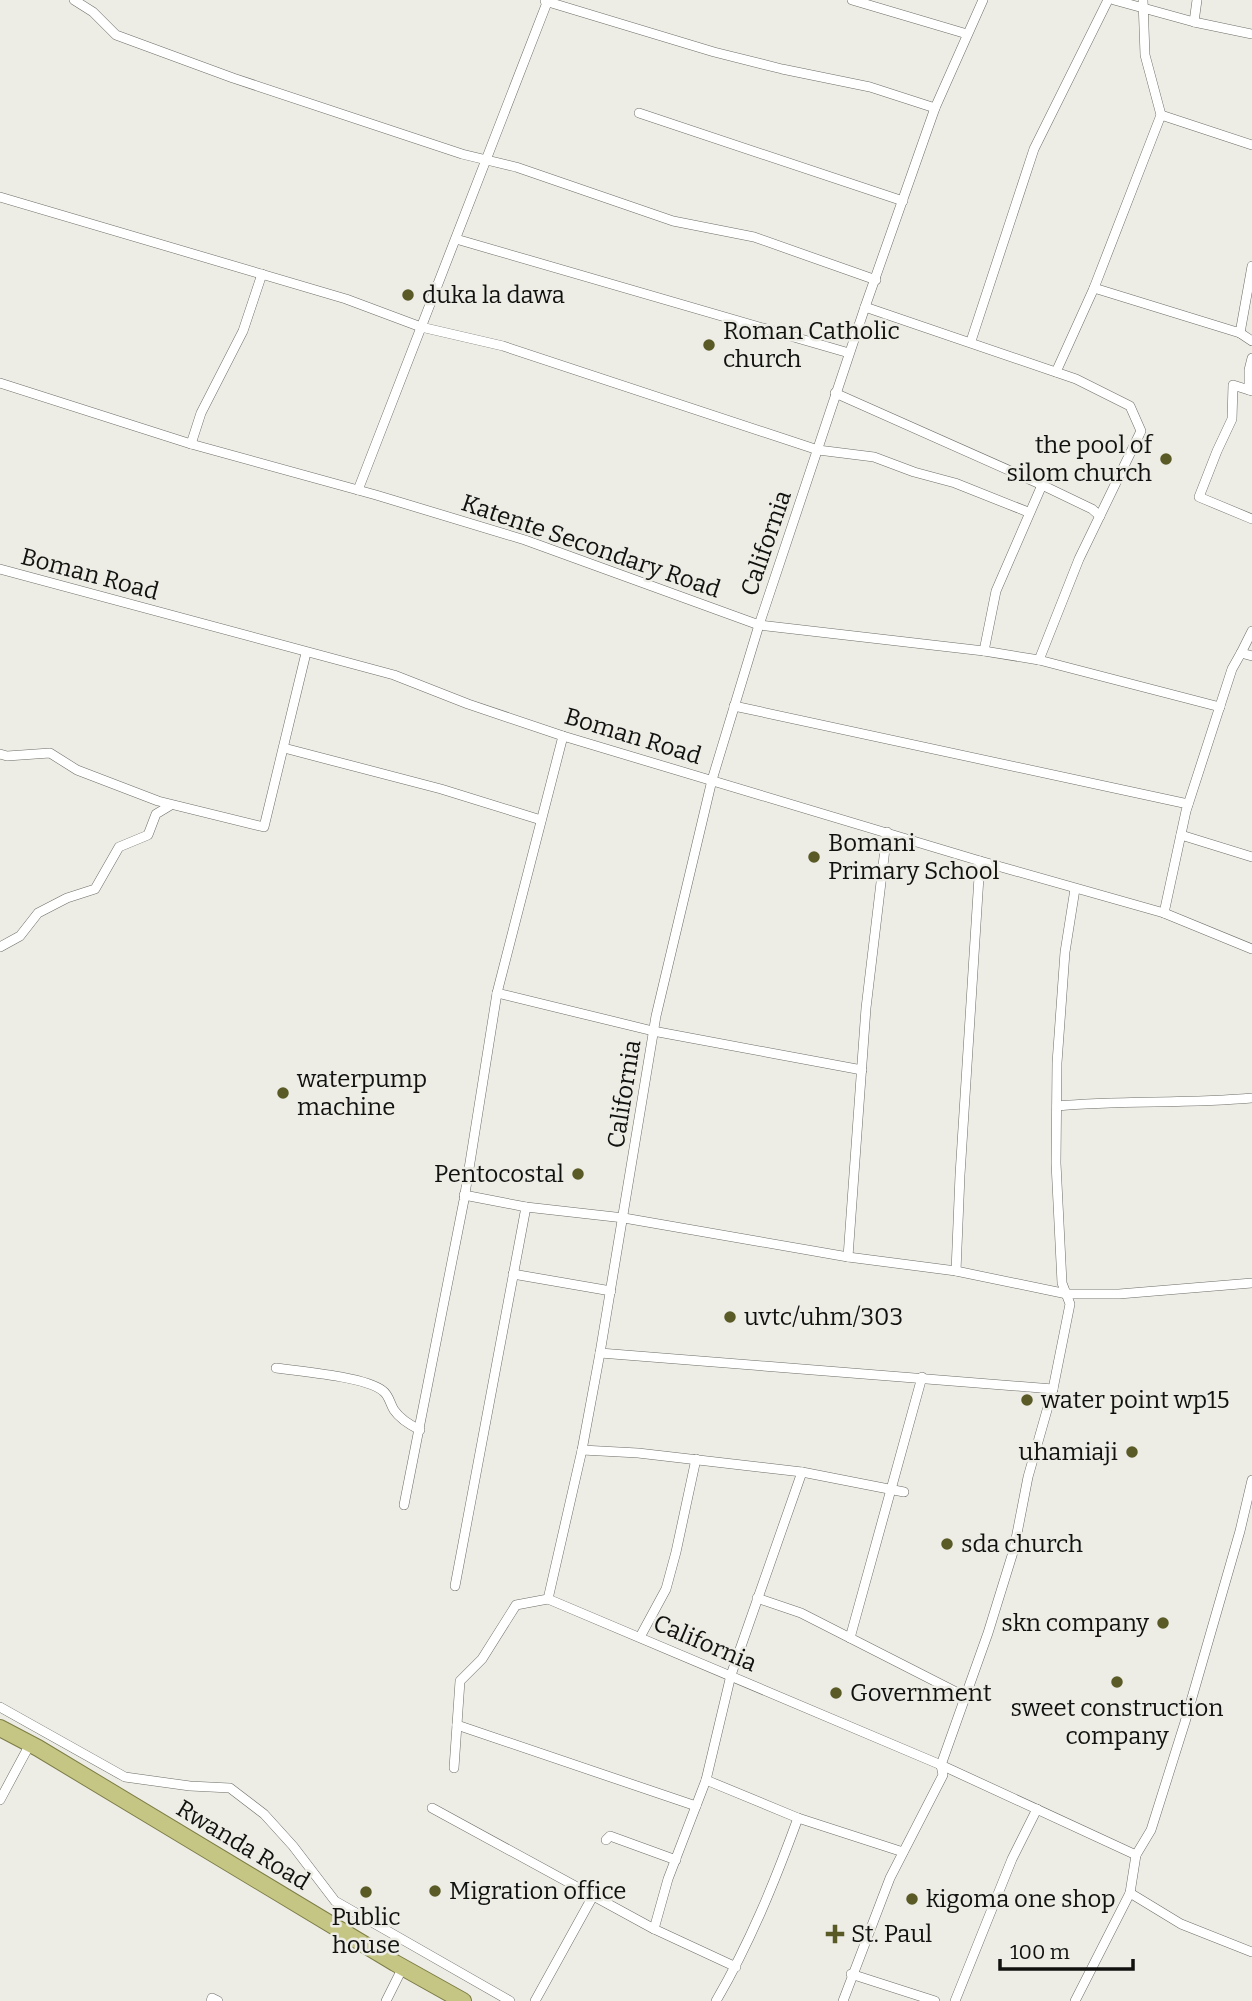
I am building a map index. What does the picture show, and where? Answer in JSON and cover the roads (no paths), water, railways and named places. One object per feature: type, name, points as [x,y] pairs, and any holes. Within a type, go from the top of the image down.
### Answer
[{"type":"highway","name":"Rwanda Road","points":[[0,1728],[463,2001]]},
{"type":"street","points":[[74,0],[93,12],[116,35],[233,78],[303,99],[415,139],[516,167],[673,221],[754,237],[876,280]]},
{"type":"street","points":[[852,0],[967,34]]},
{"type":"street","name":"California","points":[[983,0],[935,108],[835,393],[759,625],[712,780],[653,1031],[600,1353],[582,1450],[548,1598],[941,1765],[1136,1855]]},
{"type":"street","points":[[971,341],[1034,149],[1108,0]]},
{"type":"street","points":[[1114,0],[1143,4],[1194,22],[1252,34]]},
{"type":"street","points":[[1194,22],[1197,0]]},
{"type":"street","points":[[358,490],[546,1],[714,52],[870,87],[935,108]]},
{"type":"street","points":[[1056,372],[1094,288],[1161,115],[1145,55],[1143,4]]},
{"type":"street","points":[[639,113],[903,201]]},
{"type":"street","points":[[1161,115],[1252,145]]},
{"type":"street","points":[[0,197],[346,299],[421,327],[503,346],[818,450],[874,457],[954,483],[1028,512]]},
{"type":"street","points":[[456,239],[849,353]]},
{"type":"street","points":[[1240,333],[1252,266]]},
{"type":"street","points":[[191,444],[201,413],[243,331],[262,274]]},
{"type":"street","points":[[1094,288],[1240,333],[1252,341]]},
{"type":"street","points":[[865,307],[1076,379],[1130,406],[1141,431],[1079,559],[1039,660]]},
{"type":"street","points":[[1252,358],[1249,370],[1250,390],[1233,384],[1232,419],[1199,497],[1252,519]]},
{"type":"street","name":"Katente Secondary Road","points":[[0,383],[191,444],[525,540],[759,625],[984,651],[1039,660],[1220,707]]},
{"type":"street","points":[[835,393],[1042,485],[1092,509],[1100,516]]},
{"type":"street","points":[[984,651],[996,591],[1042,485]]},
{"type":"street","name":"Boman Road","points":[[0,569],[394,675],[468,704],[563,736],[980,862],[1164,913],[1252,949]]},
{"type":"street","points":[[1164,913],[1188,804],[1232,669],[1252,631]]},
{"type":"street","points":[[0,754],[7,756],[50,753],[77,770],[119,788],[171,805],[264,827],[306,653]]},
{"type":"street","points":[[1241,653],[1252,656]]},
{"type":"street","points":[[734,706],[1188,804]]},
{"type":"street","points":[[404,1505],[464,1195],[497,993],[563,736]]},
{"type":"street","points":[[284,748],[442,789],[541,820]]},
{"type":"street","points":[[0,947],[20,936],[37,913],[67,898],[95,889],[119,847],[148,835],[156,814],[171,805]]},
{"type":"street","points":[[848,1257],[866,1008],[887,832]]},
{"type":"street","points":[[1181,835],[1252,857]]},
{"type":"street","points":[[956,1271],[980,862]]},
{"type":"street","points":[[843,2001],[890,1878],[943,1776],[941,1765],[1014,1549],[1028,1477],[1052,1389],[1070,1304],[1062,1283],[1056,1105],[1065,952],[1074,889]]},
{"type":"street","points":[[497,993],[653,1031],[862,1070]]},
{"type":"street","points":[[1056,1105],[1252,1098]]},
{"type":"street","points":[[464,1195],[526,1207],[624,1218],[848,1257],[956,1271],[1067,1294],[1119,1294],[1252,1283]]},
{"type":"street","points":[[455,1586],[526,1207]]},
{"type":"street","points":[[513,1274],[611,1291]]},
{"type":"street","points":[[600,1353],[1052,1389]]},
{"type":"street","points":[[276,1368],[322,1372],[372,1384],[385,1392],[394,1410],[408,1424],[420,1430]]},
{"type":"street","points":[[850,1638],[922,1377]]},
{"type":"street","points":[[582,1450],[696,1459],[802,1472],[904,1492]]},
{"type":"street","points":[[640,1637],[666,1589],[677,1552],[696,1459]]},
{"type":"street","points":[[654,1929],[706,1780],[731,1675],[802,1472]]},
{"type":"street","points":[[1075,2001],[1130,1893],[1136,1855],[1152,1830],[1251,1492],[1252,1480]]},
{"type":"street","points":[[454,1768],[460,1681],[482,1659],[516,1605],[548,1598]]},
{"type":"street","points":[[757,1598],[801,1613],[965,1697]]},
{"type":"street","points":[[0,1707],[125,1777],[190,1786],[230,1788],[264,1814],[293,1846],[335,1901],[510,2001]]},
{"type":"street","points":[[457,1725],[696,1807]]},
{"type":"street","points":[[0,1800],[30,1744]]},
{"type":"street","points":[[706,1780],[798,1818],[903,1852]]},
{"type":"street","points":[[432,1808],[654,1929],[736,1967]]},
{"type":"street","points":[[955,2001],[1012,1859],[1037,1809]]},
{"type":"street","points":[[716,2001],[736,1967],[774,1885],[798,1818]]},
{"type":"street","points":[[606,1840],[610,1836],[621,1839],[676,1860]]},
{"type":"street","points":[[1130,1893],[1181,1924],[1252,1952]]},
{"type":"street","points":[[534,2001],[593,1896]]},
{"type":"street","points":[[386,2001],[403,1967]]},
{"type":"street","points":[[852,1974],[935,2001]]},
{"type":"street","points":[[211,2001],[212,1998],[218,2001]]},
{"type":"place","name":"duka la dawa","points":[[408,295]]},
{"type":"place","name":"Roman Catholic church","points":[[709,345]]},
{"type":"place","name":"the pool of silom church","points":[[1166,459]]},
{"type":"place","name":"Bomani Primary School","points":[[814,857]]},
{"type":"place","name":"waterpump machine","points":[[283,1093]]},
{"type":"place","name":"Pentocostal","points":[[578,1174]]},
{"type":"place","name":"uvtc/uhm/303","points":[[730,1317]]},
{"type":"place","name":"water point wp15","points":[[1027,1400]]},
{"type":"place","name":"uhamiaji","points":[[1132,1452]]},
{"type":"place","name":"sda church","points":[[947,1544]]},
{"type":"place","name":"skn company","points":[[1163,1623]]},
{"type":"place","name":"sweet construction company","points":[[1117,1682]]},
{"type":"place","name":"Government","points":[[836,1693]]},
{"type":"place","name":"Migration office","points":[[435,1891]]},
{"type":"place","name":"Public house","points":[[366,1892]]},
{"type":"place","name":"kigoma one shop","points":[[912,1899]]},
{"type":"place","name":"St. Paul","points":[[835,1934]]}]
